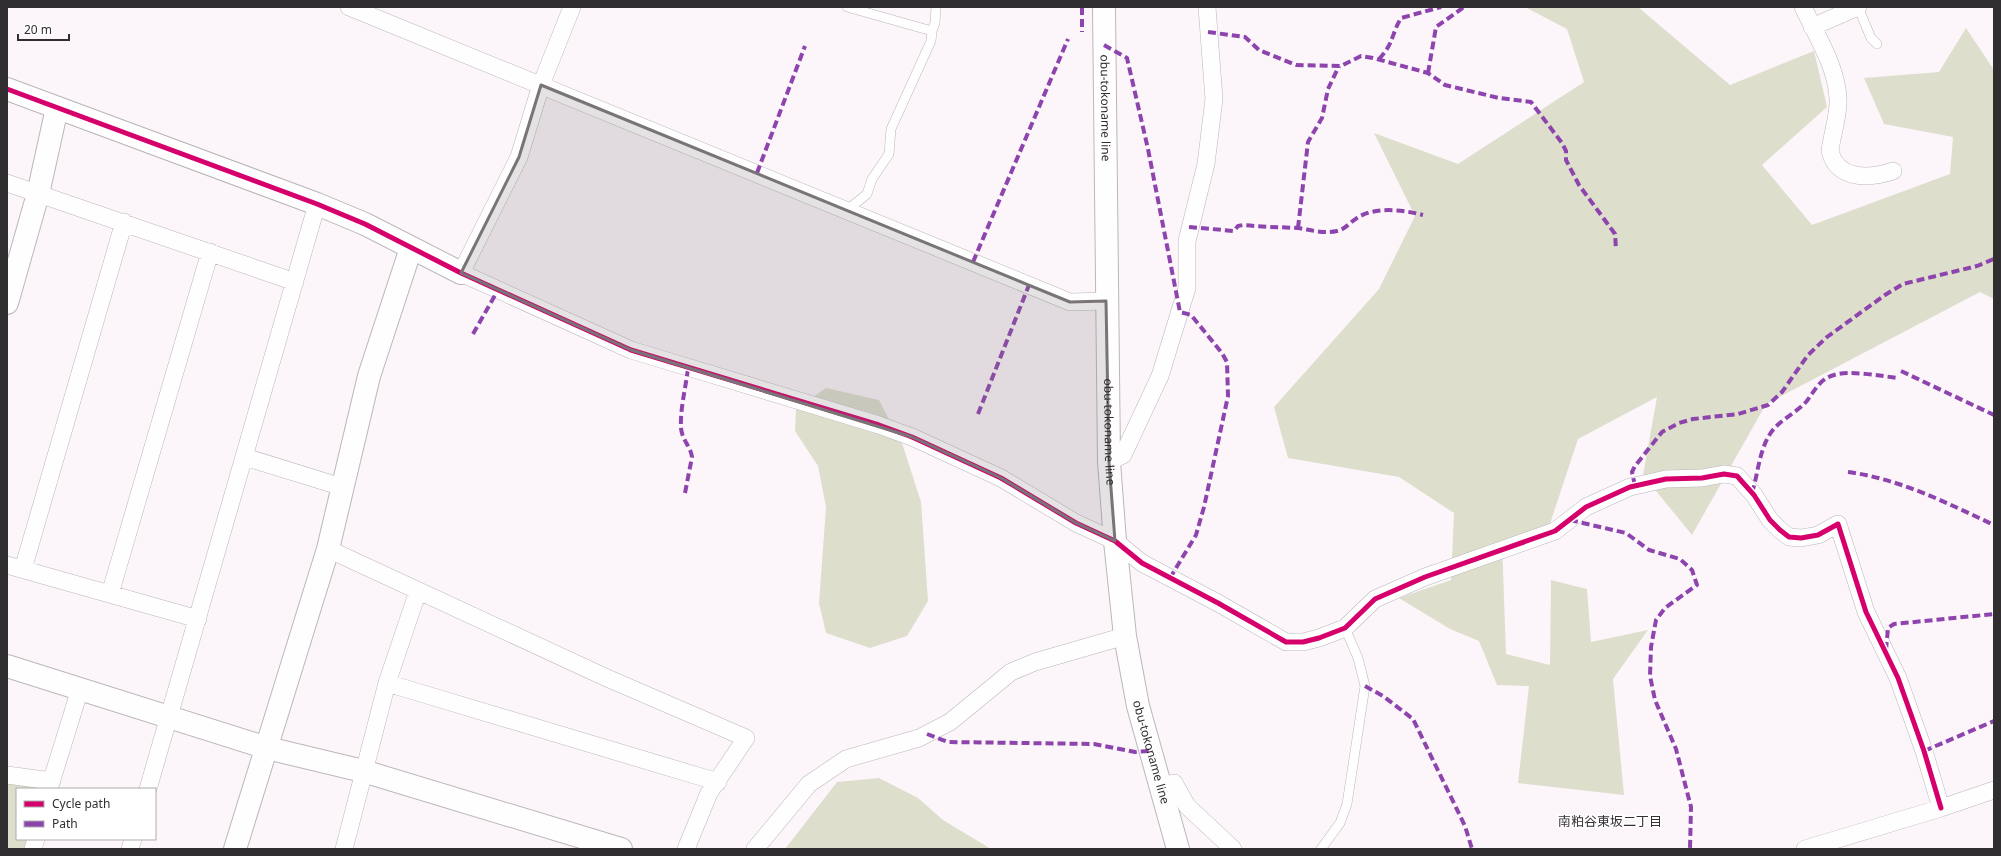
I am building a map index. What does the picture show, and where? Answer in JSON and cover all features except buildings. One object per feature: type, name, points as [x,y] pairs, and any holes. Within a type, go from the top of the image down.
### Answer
[{"type":"street","points":[[349,7],[541,84],[1070,302],[1106,301]]},
{"type":"street","points":[[461,273],[519,157],[541,84],[572,7]]},
{"type":"street","name":"obu-tokoname line","points":[[1104,7],[1106,301],[1109,462],[1115,541],[1125,636],[1138,706],[1178,849]]},
{"type":"street","points":[[1109,462],[1122,455],[1160,376],[1187,288],[1187,241],[1206,164],[1214,99],[1207,7]]},
{"type":"street","points":[[1803,7],[1829,63],[1837,90],[1838,101],[1830,151],[1831,158],[1838,168],[1853,174],[1882,174],[1893,171]]},
{"type":"street","points":[[1812,27],[1858,7]]},
{"type":"street","points":[[7,89],[317,204],[365,224],[461,273],[631,350],[879,425],[912,437],[1001,478],[1076,523],[1115,541],[1142,563],[1218,603],[1286,642],[1303,642],[1319,638],[1345,628],[1375,599],[1425,577],[1555,531],[1586,507],[1630,487],[1666,479],[1702,478],[1724,474],[1737,476],[1754,495],[1770,520],[1789,537],[1801,538],[1818,535],[1838,524],[1866,612],[1898,678],[1924,751],[1941,808]]},
{"type":"street","points":[[7,303],[38,194],[57,108]]},
{"type":"street","points":[[7,183],[295,282]]},
{"type":"street","points":[[148,788],[317,204]]},
{"type":"street","points":[[124,222],[15,567],[198,619]]},
{"type":"street","points":[[235,849],[328,549],[369,376],[411,248]]},
{"type":"street","points":[[110,594],[210,252]]},
{"type":"street","points":[[245,457],[342,487]]},
{"type":"street","points":[[328,549],[607,678],[746,738],[718,782],[709,793],[686,849]]},
{"type":"street","points":[[344,849],[387,683],[418,591]]},
{"type":"street","points":[[755,849],[809,784],[846,759],[919,738],[950,722],[1011,672],[1035,662],[1125,636]]},
{"type":"street","points":[[7,666],[267,748],[364,771],[622,849]]},
{"type":"street","points":[[387,683],[718,782]]},
{"type":"street","points":[[7,775],[51,785],[80,689]]},
{"type":"street","points":[[1160,786],[1174,783],[1187,806],[1233,849]]},
{"type":"street","points":[[1805,849],[1941,808],[1994,790]]},
{"type":"lane","points":[[847,7],[932,31]]},
{"type":"lane","points":[[849,212],[851,207],[867,194],[872,179],[889,154],[891,129],[931,41],[935,23],[936,7]]},
{"type":"lane","points":[[1858,7],[1871,38],[1877,44]]},
{"type":"lane","points":[[1322,849],[1340,824],[1347,804],[1364,686],[1358,658],[1345,628]]},
{"type":"highlighted area","points":[[541,85],[1070,302],[1106,301],[1109,462],[1115,541],[1076,523],[1001,478],[912,437],[631,350],[461,273],[519,157]]},
{"type":"green space","points":[[1525,7],[1638,7],[1730,85],[1814,51],[1827,107],[1762,165],[1812,225],[1950,174],[1953,137],[1884,124],[1864,78],[1939,72],[1966,28],[1994,70],[1994,299],[1980,292],[1766,404],[1692,535],[1643,475],[1657,397],[1578,439],[1548,530],[1502,543],[1506,654],[1550,665],[1551,580],[1587,589],[1591,642],[1648,630],[1613,679],[1624,795],[1518,783],[1529,686],[1497,685],[1479,641],[1450,629],[1399,598],[1451,580],[1454,513],[1399,477],[1288,458],[1274,407],[1379,289],[1415,216],[1374,133],[1458,164],[1584,82],[1567,29]]},
{"type":"green space","points":[[826,388],[879,400],[903,446],[921,502],[928,601],[907,636],[870,648],[826,633],[819,603],[826,507],[818,466],[795,431],[796,409]]},
{"type":"green space","points":[[7,775],[46,788],[16,788],[16,840],[36,840],[33,849],[7,849]]},
{"type":"green space","points":[[879,778],[918,798],[943,820],[991,849],[785,849],[837,782]]},
{"type":"marked path","points":[[1082,7],[1082,32]]},
{"type":"marked path","points":[[1379,59],[1390,43],[1401,18],[1441,7]]},
{"type":"marked path","points":[[1428,73],[1436,27],[1464,7]]},
{"type":"marked path","points":[[1208,32],[1245,37],[1259,50],[1296,65],[1341,66],[1361,56],[1428,73],[1445,85],[1499,98],[1531,102],[1562,143],[1566,151],[1566,160],[1579,185],[1615,234],[1616,249]]},
{"type":"marked path","points":[[973,262],[1068,39]]},
{"type":"marked path","points":[[1104,45],[1127,58],[1148,149],[1180,312],[1191,315],[1222,353],[1227,362],[1228,396],[1204,507],[1196,535],[1170,578]]},
{"type":"marked path","points":[[757,173],[805,46]]},
{"type":"marked path","points":[[1298,228],[1308,142],[1322,118],[1328,89],[1339,66]]},
{"type":"marked path","points":[[1189,227],[1234,231],[1238,226],[1243,225],[1298,228],[1332,232],[1340,230],[1364,214],[1381,210],[1423,215]]},
{"type":"marked path","points":[[1635,486],[1632,472],[1662,432],[1679,423],[1693,419],[1738,414],[1768,405],[1782,392],[1808,355],[1827,337],[1885,295],[1903,284],[1977,266],[1994,259]]},
{"type":"marked path","points":[[978,414],[1029,285]]},
{"type":"marked path","points":[[473,334],[498,290]]},
{"type":"marked path","points":[[685,493],[692,457],[681,428],[682,405],[688,368]]},
{"type":"marked path","points":[[1901,371],[1994,415]]},
{"type":"marked path","points":[[1752,493],[1763,448],[1773,429],[1806,402],[1821,382],[1834,375],[1848,373],[1898,378]]},
{"type":"marked path","points":[[1848,472],[1867,475],[1905,486],[1941,500],[1994,525]]},
{"type":"marked path","points":[[1570,520],[1626,533],[1649,550],[1680,559],[1692,570],[1697,585],[1665,608],[1656,620],[1651,647],[1650,676],[1655,700],[1676,749],[1691,807],[1690,849]]},
{"type":"marked path","points":[[1886,650],[1888,628],[1894,624],[1994,614]]},
{"type":"marked path","points":[[1365,686],[1383,696],[1413,719],[1465,826],[1472,849]]},
{"type":"marked path","points":[[1924,751],[1994,721]]},
{"type":"marked path","points":[[927,734],[948,742],[1094,744],[1135,752],[1150,751]]},
{"type":"cycle path","points":[[7,89],[317,204],[365,224],[461,273],[631,350],[879,425],[912,437],[1001,478],[1076,523],[1115,541],[1142,563],[1218,603],[1286,642],[1303,642],[1319,638],[1345,628],[1375,599],[1425,577],[1555,531],[1586,507],[1630,487],[1666,479],[1702,478],[1724,474],[1737,476],[1754,495],[1770,520],[1789,537],[1801,538],[1818,535],[1838,524],[1866,612],[1898,678],[1924,751],[1941,808]]},
{"type":"district","name":"南粕谷東坂二丁目","points":[[1610,821]]}]
